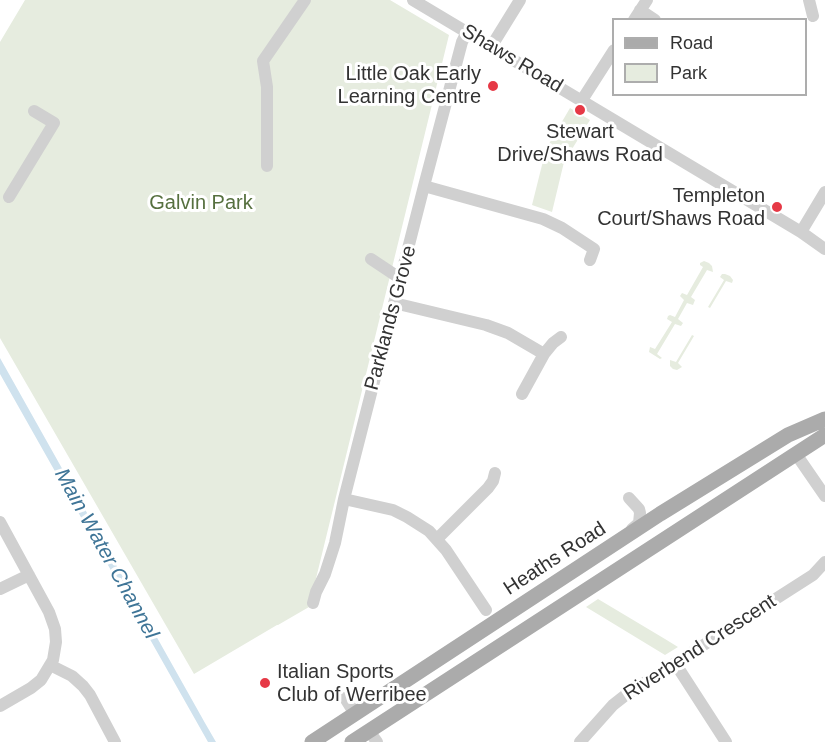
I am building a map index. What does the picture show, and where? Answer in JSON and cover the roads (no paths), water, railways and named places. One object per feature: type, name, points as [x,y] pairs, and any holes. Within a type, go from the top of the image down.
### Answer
[{"type":"main road","name":"Heaths Road","points":[[312,742],[660,514],[788,435],[825,419]]},
{"type":"main road","points":[[355,714],[366,738],[825,435]]},
{"type":"street","points":[[267,166],[267,87],[263,61],[305,0]]},
{"type":"street","name":"Shaws Road","points":[[413,0],[801,232],[825,249]]},
{"type":"street","points":[[491,47],[519,0]]},
{"type":"street","points":[[809,0],[813,16]]},
{"type":"street","name":"Parklands Grove","points":[[313,603],[335,543],[344,499],[424,186],[462,42],[467,32]]},
{"type":"street","points":[[582,100],[612,53]]},
{"type":"street","points":[[9,197],[54,123],[34,111]]},
{"type":"street","points":[[424,186],[543,219],[562,228],[594,249],[590,260]]},
{"type":"street","points":[[801,232],[825,192]]},
{"type":"street","points":[[371,259],[401,279]]},
{"type":"street","points":[[394,303],[486,325],[508,333],[544,354]]},
{"type":"street","points":[[522,394],[544,354],[561,337]]},
{"type":"street","points":[[796,454],[825,496]]},
{"type":"street","points":[[437,539],[488,488],[495,473]]},
{"type":"street","points":[[588,562],[599,551],[639,523],[641,515],[639,509],[629,498],[640,501],[660,514]]},
{"type":"street","points":[[344,499],[393,510],[429,531],[446,550],[486,610]]},
{"type":"street","points":[[0,522],[49,612],[54,628],[55,648],[50,665],[37,683],[0,706]]},
{"type":"street","name":"Riverbend Crescent","points":[[580,742],[613,705],[627,694],[824,567]]},
{"type":"street","points":[[0,590],[29,575]]},
{"type":"street","points":[[675,663],[726,742]]},
{"type":"street","points":[[50,665],[72,676],[83,686],[115,742]]},
{"type":"street","points":[[345,698],[355,714]]},
{"type":"water","name":"Main Water Channel","points":[[0,358],[216,742],[208,742],[0,374]]},
{"type":"place","name":"Little Oak Early Learning Centre","points":[[493,86]]},
{"type":"place","name":"Stewart Drive/Shaws Road","points":[[580,110]]},
{"type":"place","name":"Templeton Court/Shaws Road","points":[[777,207]]},
{"type":"place","name":"Italian Sports Club of Werribee","points":[[265,683]]},
{"type":"park label","name":"Galvin Park","points":[[201,203]]}]
